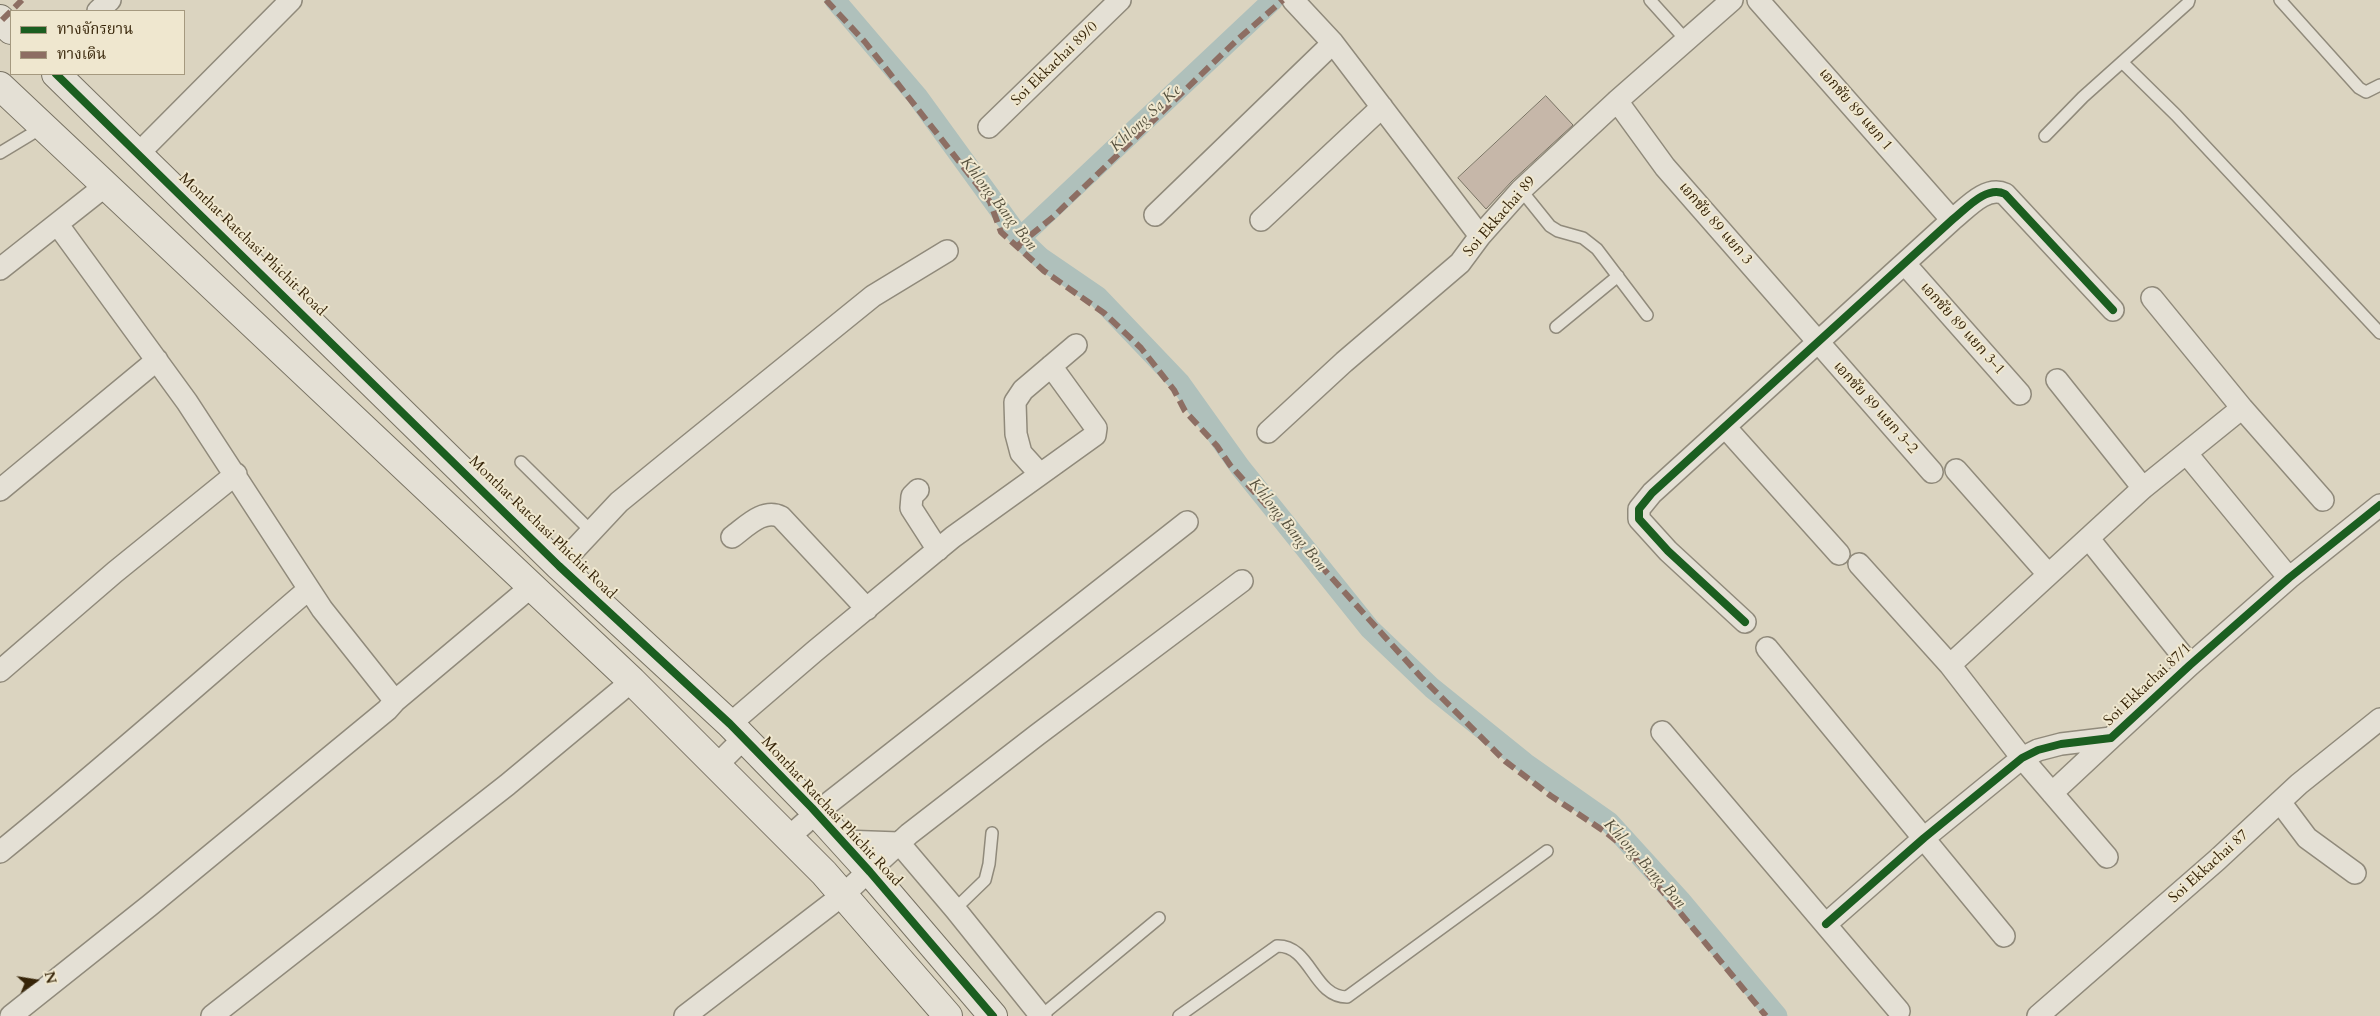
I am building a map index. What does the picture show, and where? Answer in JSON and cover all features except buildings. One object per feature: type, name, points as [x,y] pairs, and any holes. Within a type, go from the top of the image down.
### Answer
[{"type":"street","points":[[99,10],[110,0]]},
{"type":"street","points":[[138,154],[291,0]]},
{"type":"street","name":"Soi Ekkachai 89/0","points":[[990,127],[1120,0]]},
{"type":"street","points":[[1293,0],[1333,43],[1480,236]]},
{"type":"street","name":"Soi Ekkachai 89","points":[[1268,432],[1344,362],[1460,263],[1480,236],[1521,190],[1616,101],[1732,0]]},
{"type":"street","name":"เอกชัย 89 แยก 1","points":[[1758,0],[1952,220]]},
{"type":"street","points":[[0,19],[10,29]]},
{"type":"street","points":[[1154,214],[1333,43]]},
{"type":"street","name":"Monthat Ratchasi Phichit Road","points":[[57,75],[559,566],[737,731],[870,872],[993,1016]]},
{"type":"street","points":[[0,86],[632,681],[844,894],[948,1016]]},
{"type":"street","name":"เอกชัย 89 แยก 3","points":[[1616,101],[1665,166],[1818,343]]},
{"type":"street","points":[[1261,220],[1382,107]]},
{"type":"street","points":[[0,269],[105,186]]},
{"type":"street","points":[[1745,622],[1668,551],[1638,516],[1639,509],[1652,493],[1726,428],[1952,220],[1990,192],[1998,191],[2005,194],[2113,310]]},
{"type":"street","points":[[58,225],[157,360],[236,474],[248,496],[322,610],[395,701]]},
{"type":"street","points":[[559,566],[619,502],[873,296],[947,251]]},
{"type":"street","name":"เอกชัย 89 แยก 3-1","points":[[1904,264],[2020,394]]},
{"type":"street","points":[[2152,298],[2242,408],[2323,500]]},
{"type":"street","name":"เอกชัย 89 แยก 3-2","points":[[1818,343],[1932,472]]},
{"type":"street","points":[[1040,474],[1021,452],[1014,417],[1015,402],[1023,390],[1076,345]]},
{"type":"street","points":[[0,490],[157,360]]},
{"type":"street","points":[[717,765],[737,731],[867,609],[938,550],[1097,431],[1051,366]]},
{"type":"street","points":[[2057,380],[2143,488]]},
{"type":"street","points":[[1950,664],[2143,488],[2242,408]]},
{"type":"street","points":[[1726,428],[1839,554]]},
{"type":"street","points":[[2187,454],[2289,578]]},
{"type":"street","points":[[1956,470],[2048,574]]},
{"type":"street","points":[[0,671],[115,572],[236,474]]},
{"type":"street","points":[[918,490],[912,496],[911,508],[938,550]]},
{"type":"street","name":"Soi Ekkachai 87/1","points":[[1826,924],[1924,838],[2022,758],[2038,750],[2061,744],[2111,738],[2190,664],[2289,578],[2380,505]]},
{"type":"street","points":[[732,537],[767,514],[775,514],[781,517],[867,609]]},
{"type":"street","points":[[789,837],[816,813],[1187,522]]},
{"type":"street","points":[[2089,539],[2190,664]]},
{"type":"street","points":[[1859,564],[1950,664],[2022,758],[2107,857]]},
{"type":"street","points":[[685,1016],[844,894],[870,872],[899,843],[1037,735],[1242,582]]},
{"type":"street","points":[[11,1016],[227,843],[532,586]]},
{"type":"street","points":[[0,852],[94,776],[164,712],[309,589]]},
{"type":"street","points":[[1767,648],[2004,936]]},
{"type":"street","points":[[212,1016],[507,785],[632,681]]},
{"type":"street","name":"Soi Ekkachai 87","points":[[2038,1016],[2217,860],[2280,802],[2380,719]]},
{"type":"street","points":[[1662,732],[1899,1011]]},
{"type":"street","points":[[2052,793],[2111,738]]},
{"type":"street","points":[[2280,802],[2307,838],[2355,873]]},
{"type":"street","name":"Monthat Ratchasi Phichit Road","points":[[842,841],[899,843],[1041,1016]]},
{"type":"lane","points":[[1650,0],[1686,40]]},
{"type":"lane","points":[[2045,136],[2083,97],[2188,4],[2189,0]]},
{"type":"lane","points":[[2280,0],[2359,88],[2366,92],[2380,86]]},
{"type":"lane","points":[[2122,62],[2176,115],[2380,333]]},
{"type":"lane","points":[[0,153],[42,127]]},
{"type":"lane","points":[[1521,190],[1550,226],[1558,231],[1583,238],[1597,250],[1648,315]]},
{"type":"lane","points":[[1556,327],[1618,276]]},
{"type":"lane","points":[[520,462],[591,531]]},
{"type":"lane","points":[[955,909],[985,880],[989,864],[992,833]]},
{"type":"lane","points":[[1179,1016],[1277,946],[1288,947],[1299,954],[1315,977],[1331,993],[1338,997],[1347,998],[1547,852]]},
{"type":"lane","points":[[1041,1016],[1160,918]]},
{"type":"waterway","name":"Khlong Bang Bon","points":[[835,0],[917,96],[1020,238],[1041,258],[1098,297],[1180,383],[1240,467],[1370,629],[1432,688],[1525,763],[1609,822],[1680,900],[1777,1016]]},
{"type":"waterway","name":"Khlong Sa Ke","points":[[1020,238],[1273,0]]},
{"type":"marked path","points":[[12,10],[22,0]]},
{"type":"marked path","points":[[826,0],[865,42],[983,192],[990,202],[1001,232],[1044,271],[1104,313],[1141,348],[1174,390],[1185,411],[1217,446],[1230,465],[1421,677],[1505,761],[1551,796],[1604,831],[1629,851],[1766,1016]]},
{"type":"marked path","points":[[1016,247],[1053,217],[1237,40],[1283,0]]},
{"type":"marked path","points":[[2,20],[10,12]]},
{"type":"cycle path","points":[[57,75],[559,566],[730,724],[812,808],[870,872],[993,1016]]},
{"type":"cycle path","points":[[1745,622],[1668,551],[1639,519],[1639,509],[1652,493],[1952,220],[1984,195],[1998,192],[2005,194],[2113,310]]},
{"type":"cycle path","points":[[1826,924],[1924,838],[2022,758],[2038,750],[2061,744],[2111,738],[2289,578],[2380,505]]}]
